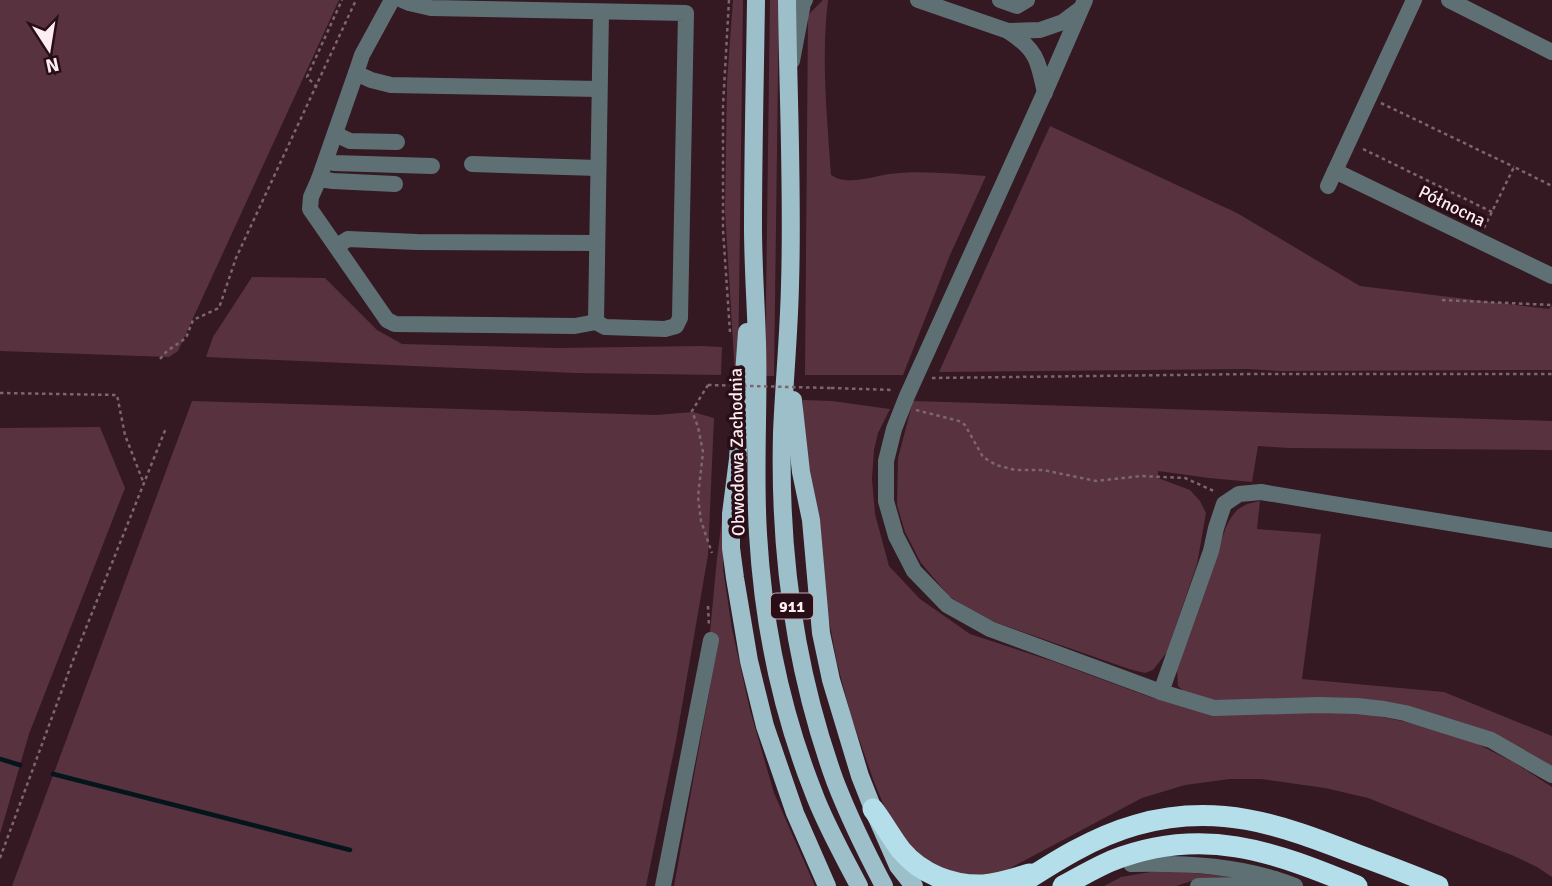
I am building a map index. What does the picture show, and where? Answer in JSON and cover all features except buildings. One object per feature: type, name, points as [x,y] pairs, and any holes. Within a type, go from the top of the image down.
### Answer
[{"type":"highway","points":[[873,809],[910,859],[927,872],[948,882],[967,886],[986,885],[1039,872]]},
{"type":"highway","points":[[1017,886],[1091,843],[1133,826],[1156,820],[1209,814],[1232,816],[1290,830],[1438,886]]},
{"type":"highway","points":[[1063,886],[1111,861],[1161,848],[1202,844],[1248,848],[1284,857],[1357,886]]},
{"type":"highway","points":[[1084,886],[1161,848]]},
{"type":"main road","name":"Obwodowa Zachodnia","points":[[756,0],[753,230],[757,344],[758,534],[766,605],[776,663],[801,757],[818,803],[859,886]]},
{"type":"main road","name":"911","points":[[788,0],[790,271],[782,433],[784,524],[790,594],[806,682],[820,734],[863,846],[884,886]]},
{"type":"main road","points":[[753,230],[740,432],[731,514],[731,548],[749,661],[765,726],[795,813],[827,886]]},
{"type":"main road","points":[[787,355],[811,520],[821,633],[841,716],[860,776],[898,866],[914,886]]},
{"type":"street","points":[[392,0],[362,55],[311,197],[310,209],[387,320],[395,324],[575,326],[596,322],[605,327],[665,329],[676,326],[680,318],[686,13],[431,8],[402,0]]},
{"type":"street","points":[[788,77],[805,0]]},
{"type":"street","points":[[918,0],[1008,31],[1022,41],[1036,56],[1045,93]]},
{"type":"street","points":[[1000,0],[1017,6],[1027,0]]},
{"type":"street","points":[[1328,186],[1414,0]]},
{"type":"street","points":[[1449,0],[1552,52]]},
{"type":"street","points":[[1008,31],[1040,30],[1063,23],[1083,5]]},
{"type":"street","points":[[1083,5],[894,429],[886,461],[886,501],[896,536],[914,571],[947,605],[989,629],[1214,708],[1318,705],[1394,711],[1490,740],[1552,775]]},
{"type":"street","points":[[596,322],[601,12]]},
{"type":"street","points":[[356,73],[391,85],[599,89]]},
{"type":"street","points":[[335,134],[350,141],[397,142]]},
{"type":"street","points":[[326,160],[334,163],[432,166]]},
{"type":"street","points":[[472,164],[598,168]]},
{"type":"street","name":"Północna","points":[[1335,171],[1552,276]]},
{"type":"street","points":[[319,179],[395,184]]},
{"type":"street","points":[[337,246],[348,239],[596,243]]},
{"type":"street","points":[[1161,691],[1211,551],[1224,503],[1239,494],[1261,492],[1552,540]]},
{"type":"street","points":[[663,886],[712,640]]},
{"type":"street","points":[[1131,864],[1181,863],[1235,869],[1270,882],[1295,886]]},
{"type":"street","points":[[1198,886],[1270,882]]},
{"type":"path","points":[[317,87],[307,77],[342,0]]},
{"type":"path","points":[[160,359],[186,338],[193,320],[219,308],[236,258],[356,0]]},
{"type":"path","points":[[729,0],[723,106],[723,230],[731,341]]},
{"type":"path","points":[[1369,97],[1552,186]]},
{"type":"path","points":[[1349,142],[1492,212]]},
{"type":"path","points":[[1478,240],[1514,167]]},
{"type":"path","points":[[1441,300],[1552,305]]},
{"type":"path","points":[[712,553],[701,521],[698,497],[703,452],[692,411],[708,385],[910,391],[1252,374],[1552,374]]},
{"type":"path","points":[[729,392],[730,379]]},
{"type":"path","points":[[910,391],[930,414],[946,416],[965,425],[983,457],[996,465],[1016,470],[1043,470],[1096,481],[1141,476],[1185,478],[1216,492],[1224,503]]},
{"type":"path","points":[[0,393],[117,395],[125,435],[144,484]]},
{"type":"path","points":[[0,858],[72,663],[166,428]]},
{"type":"path","points":[[708,606],[712,640]]},
{"type":"shaded area","points":[[0,0],[339,0],[178,351],[169,357],[0,351]]},
{"type":"shaded area","points":[[733,0],[743,0],[738,375],[735,375],[725,211],[727,81]]},
{"type":"shaded area","points":[[770,0],[779,0],[774,376],[765,376]]},
{"type":"shaded area","points":[[823,0],[828,0],[825,66],[831,175],[844,180],[913,172],[986,176],[950,255],[903,375],[805,375],[808,15]]},
{"type":"shaded area","points":[[1050,126],[1237,213],[1360,286],[1549,309],[1552,305],[1552,370],[939,372]]},
{"type":"shaded area","points":[[252,277],[325,278],[377,330],[402,344],[556,348],[722,347],[721,375],[575,373],[206,357],[213,337]]},
{"type":"shaded area","points":[[803,400],[890,409],[878,433],[872,479],[875,514],[889,566],[920,599],[970,634],[1150,697],[1196,710],[1351,711],[1466,738],[1515,763],[1552,787],[1552,877],[1514,856],[1368,798],[1325,788],[1261,779],[1230,779],[1185,785],[1142,798],[999,874],[968,878],[923,862],[890,820],[851,716],[837,663],[803,429]]},
{"type":"shaded area","points":[[192,401],[656,415],[693,412],[714,418],[708,555],[676,741],[646,886],[12,886]]},
{"type":"shaded area","points":[[913,401],[1552,421],[1552,450],[1258,446],[1252,482],[1158,471],[1158,478],[1190,490],[1206,513],[1197,564],[1167,652],[1153,670],[1145,673],[986,619],[949,596],[921,563],[905,532],[897,505],[898,458]]},
{"type":"shaded area","points":[[100,427],[125,488],[29,734],[0,834],[0,428]]},
{"type":"shaded area","points":[[1260,501],[1257,529],[1321,534],[1302,679],[1444,692],[1552,736],[1552,771],[1431,715],[1218,702],[1188,695],[1178,686],[1177,670],[1226,527],[1239,509]]},
{"type":"shaded area","points":[[723,511],[723,569],[732,629],[750,710],[774,793],[815,886],[674,886],[718,643],[710,632]]},
{"type":"shaded area","points":[[1162,870],[1234,877],[1230,880],[1195,880],[1176,886],[1104,886],[1121,877]]},
{"type":"waterway","points":[[0,759],[20,765]]},
{"type":"waterway","points":[[53,774],[350,850]]}]
